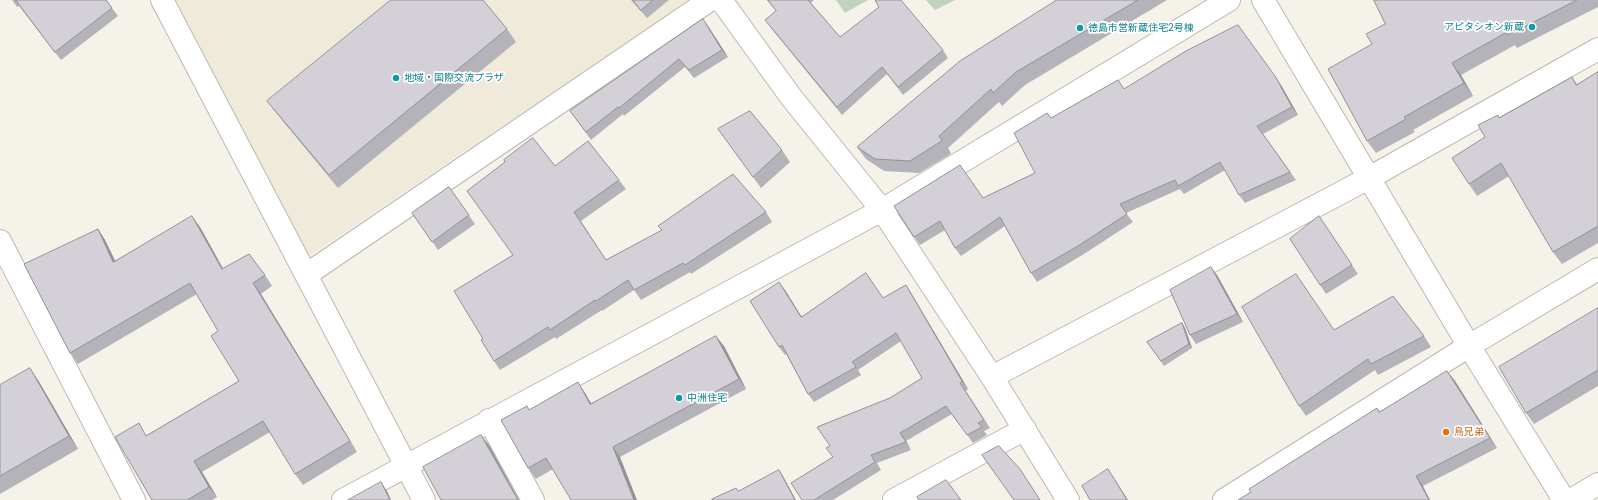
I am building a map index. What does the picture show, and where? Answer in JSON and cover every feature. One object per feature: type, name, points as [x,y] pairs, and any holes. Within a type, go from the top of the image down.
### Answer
[{"type":"street","points":[[162,0],[424,500]]},
{"type":"street","points":[[306,275],[710,0]]},
{"type":"street","points":[[721,0],[791,97],[882,210],[992,377],[1068,500]]},
{"type":"street","points":[[343,500],[489,420],[882,210],[1230,0]]},
{"type":"street","points":[[1263,0],[1469,346],[1564,500]]},
{"type":"street","points":[[992,377],[1370,178],[1598,49]]},
{"type":"street","points":[[843,162],[861,147]]},
{"type":"street","points":[[0,241],[134,500]]},
{"type":"street","points":[[1224,500],[1469,346],[1598,269]]},
{"type":"street","points":[[489,420],[533,500]]},
{"type":"street","points":[[894,500],[1024,429]]},
{"type":"street","points":[[1571,500],[1598,484]]},
{"type":"shaded area","points":[[167,0],[690,0],[306,258]]},
{"type":"green space","points":[[836,0],[868,0],[845,13]]},
{"type":"green space","points":[[926,0],[955,0],[935,10]]},
{"type":"building","points":[[16,0],[106,0],[112,8],[55,52]]},
{"type":"building","name":"地域・国際交流プラザ","points":[[391,0],[483,0],[507,29],[329,175],[267,101]]},
{"type":"building","points":[[633,0],[653,0],[641,10]]},
{"type":"building","points":[[768,0],[808,0],[840,37],[879,7],[875,0],[901,0],[943,50],[898,87],[882,67],[837,107],[765,20],[776,11]]},
{"type":"building","points":[[1057,0],[1138,0],[1016,72],[993,93],[991,89],[939,136],[942,140],[940,142],[910,161],[875,159],[857,147],[960,61]]},
{"type":"building","points":[[1374,0],[1577,0],[1508,35],[1507,32],[1452,63],[1464,83],[1404,117],[1406,119],[1367,141],[1328,69],[1372,44],[1366,34],[1385,24]]},
{"type":"building","points":[[703,19],[722,50],[689,70],[679,59],[619,108],[618,107],[586,132],[570,111]]},
{"type":"building","points":[[1238,25],[1275,76],[1292,107],[1257,126],[1290,172],[1239,195],[1220,162],[1178,186],[1175,180],[1120,204],[1127,214],[1078,246],[1031,273],[1000,217],[955,248],[940,221],[914,237],[894,206],[960,165],[983,198],[1035,173],[1014,133],[1047,113],[1051,118],[1118,80],[1124,89],[1186,51]]},
{"type":"building","points":[[1598,72],[1598,226],[1553,252],[1501,163],[1469,184],[1452,158],[1485,137],[1478,125],[1498,115],[1499,118],[1572,77],[1576,85]]},
{"type":"building","points":[[750,111],[782,150],[753,177],[718,129]]},
{"type":"building","points":[[533,138],[555,166],[588,141],[619,180],[574,212],[606,260],[662,230],[658,226],[733,174],[766,212],[685,265],[683,263],[634,290],[628,280],[550,330],[548,327],[494,361],[481,340],[483,339],[454,291],[513,255],[467,191]]},
{"type":"building","points":[[449,187],[469,215],[432,242],[412,213]]},
{"type":"building","points":[[192,216],[222,269],[249,254],[265,275],[253,283],[350,441],[295,474],[263,421],[194,461],[209,487],[187,500],[152,500],[115,437],[139,423],[146,436],[239,381],[211,336],[218,331],[190,283],[70,353],[24,264],[98,229],[113,262]]},
{"type":"building","points":[[1319,216],[1352,265],[1320,285],[1290,239]]},
{"type":"building","points":[[1211,267],[1237,314],[1190,335],[1170,290]]},
{"type":"building","points":[[866,273],[883,298],[906,285],[962,381],[960,383],[984,420],[978,423],[982,427],[967,435],[946,406],[900,433],[906,442],[871,455],[875,462],[814,500],[802,500],[791,483],[833,457],[826,448],[830,446],[817,427],[890,398],[922,378],[896,333],[852,362],[856,367],[808,394],[782,345],[779,347],[750,301],[779,282],[801,317]]},
{"type":"building","points":[[1296,274],[1334,330],[1393,296],[1424,336],[1371,364],[1368,359],[1299,406],[1242,307]]},
{"type":"building","points":[[1598,308],[1598,370],[1526,413],[1499,367]]},
{"type":"building","points":[[1182,323],[1189,344],[1161,361],[1147,342]]},
{"type":"building","points":[[716,336],[739,379],[613,447],[634,500],[571,500],[546,458],[528,468],[501,420],[527,406],[529,410],[578,382],[590,404]]},
{"type":"building","points":[[30,368],[69,436],[0,476],[0,385]]},
{"type":"building","points":[[1447,371],[1490,438],[1416,476],[1429,500],[1238,500],[1251,492],[1249,489],[1377,408],[1379,412]]},
{"type":"building","points":[[481,435],[518,500],[441,500],[423,467]]},
{"type":"building","points":[[999,446],[1020,469],[1040,500],[1014,500],[982,455]]},
{"type":"building","points":[[1108,469],[1127,500],[1090,500],[1082,486]]},
{"type":"building","points":[[779,470],[795,500],[712,500],[736,488],[738,491]]},
{"type":"building","points":[[946,480],[961,500],[919,500],[917,497]]},
{"type":"building","points":[[381,482],[390,500],[348,500]]},
{"type":"place","name":"アピタシオン新蔵","points":[[1532,27]]},
{"type":"place","name":"徳島市営新蔵住宅2号棟","points":[[1080,28]]},
{"type":"place","name":"地域・国際交流プラザ","points":[[396,78]]},
{"type":"place","name":"中洲住宅","points":[[679,398]]},
{"type":"place","name":"鳥兄弟","points":[[1446,432]]}]
